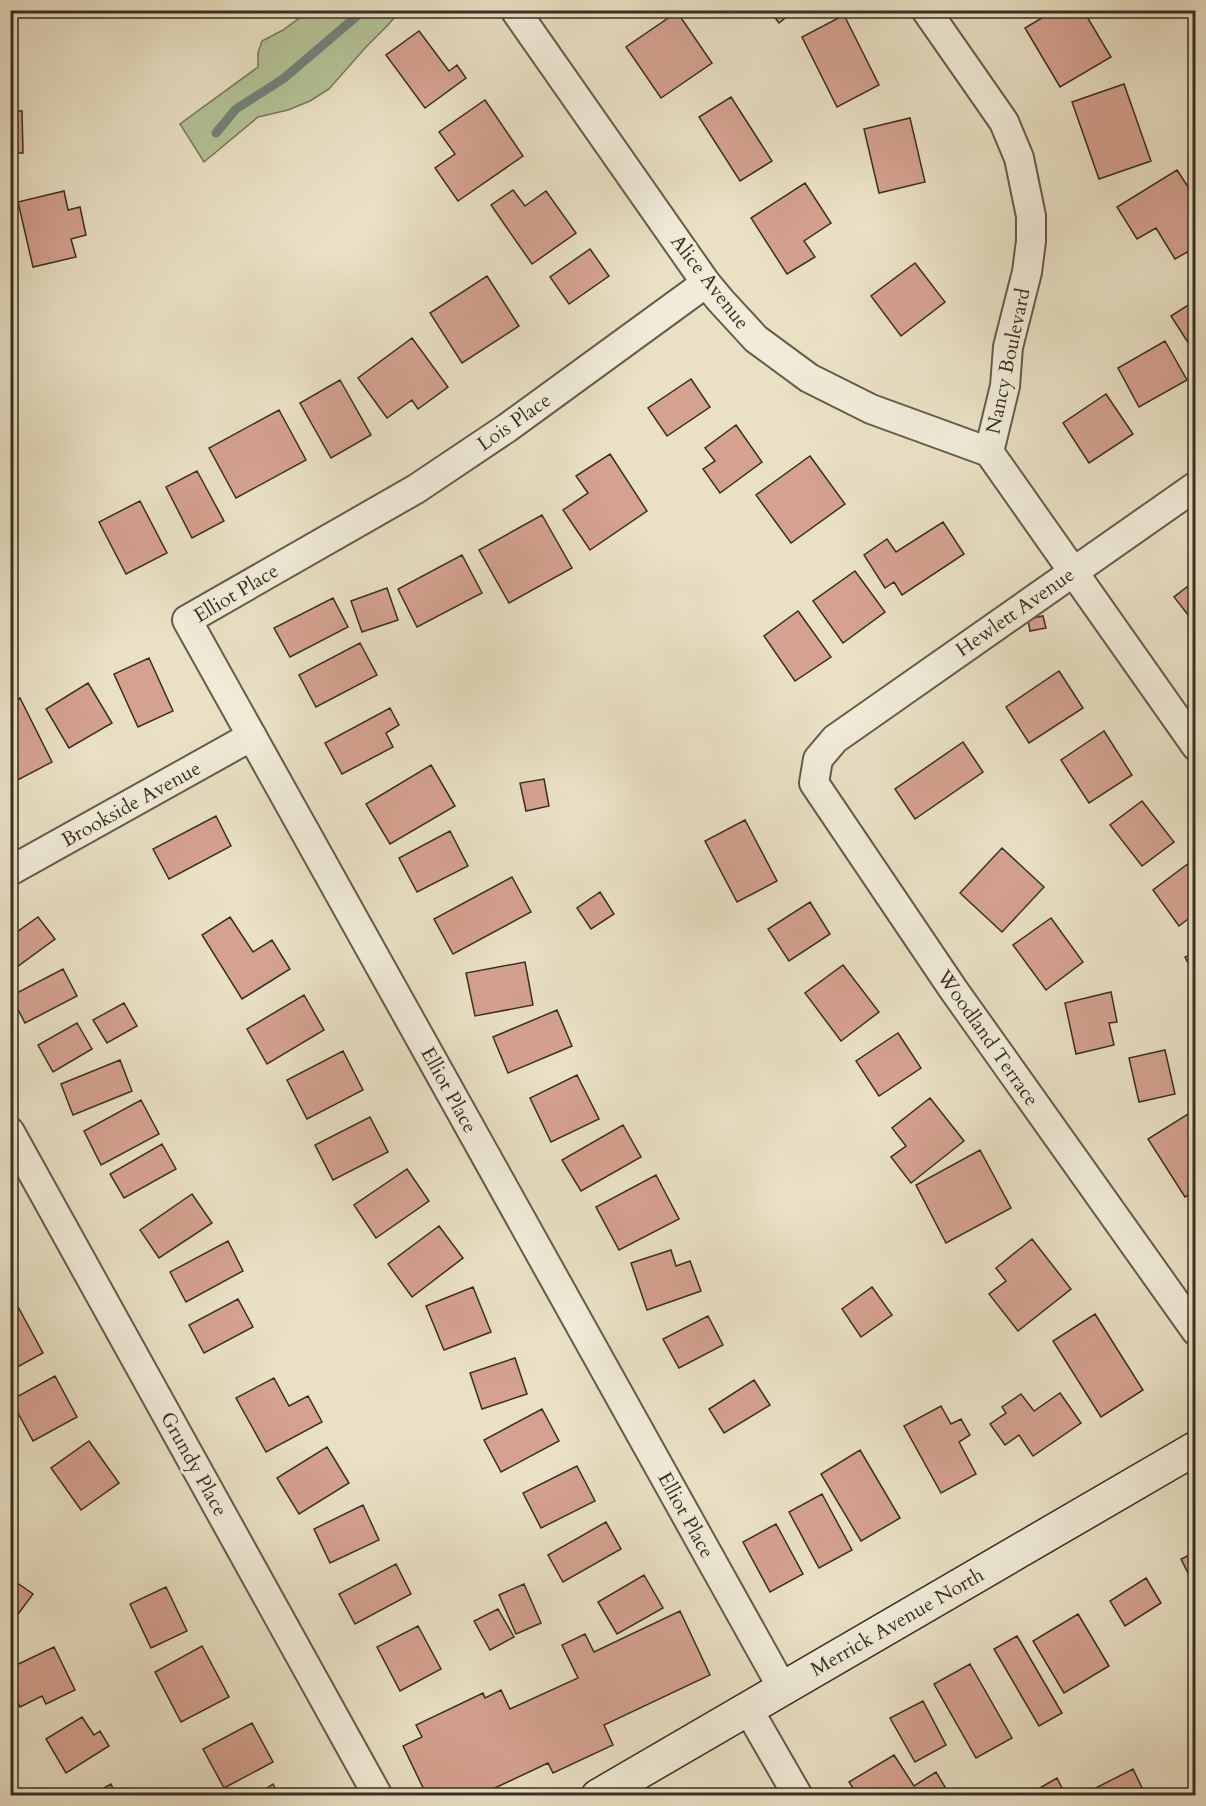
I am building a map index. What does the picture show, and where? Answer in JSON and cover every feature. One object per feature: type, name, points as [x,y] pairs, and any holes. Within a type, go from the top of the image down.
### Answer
[{"type":"main road","name":"Merrick Avenue North","points":[[598,1796],[1196,1448]]},
{"type":"street","name":"Alice Avenue","points":[[515,10],[706,283],[756,339],[809,378],[871,408],[988,452]]},
{"type":"street","name":"Nancy Boulevard","points":[[926,10],[1004,122],[1020,158],[1031,216],[1027,272],[1008,347],[1005,386],[988,452],[1196,746]]},
{"type":"street","name":"Lois Place","points":[[314,547],[416,489],[507,428],[706,283]]},
{"type":"street","name":"Hewlett Avenue","points":[[834,739],[1196,486]]},
{"type":"street","name":"Elliot Place","points":[[314,547],[187,620],[783,1689]]},
{"type":"street","name":"Brookside Avenue","points":[[10,871],[252,736]]},
{"type":"street","name":"Woodland Terrace","points":[[834,739],[818,759],[814,783],[953,989],[1196,1331]]},
{"type":"street","name":"Grundy Place","points":[[10,1132],[378,1796]]},
{"type":"street","points":[[748,1709],[798,1796]]},
{"type":"green space","points":[[309,11],[400,11],[329,89],[310,101],[288,110],[258,117],[204,162],[180,124],[258,67],[258,53],[262,41],[283,30]]},
{"type":"building","points":[[769,10],[795,10],[779,23]]},
{"type":"building","points":[[1055,10],[1083,10],[1111,57],[1060,87],[1025,28]]},
{"type":"building","points":[[677,12],[712,63],[661,98],[626,47]]},
{"type":"building","points":[[844,15],[879,85],[837,107],[802,37]]},
{"type":"building","points":[[419,31],[449,71],[457,65],[466,78],[425,108],[386,55]]},
{"type":"building","points":[[1124,84],[1151,161],[1099,179],[1072,102]]},
{"type":"building","points":[[731,97],[772,161],[740,181],[699,117]]},
{"type":"building","points":[[485,100],[523,156],[458,201],[435,168],[455,154],[439,132]]},
{"type":"building","points":[[10,111],[22,111],[23,153],[10,153]]},
{"type":"building","points":[[910,118],[925,182],[879,193],[864,129]]},
{"type":"building","points":[[1177,170],[1196,199],[1196,247],[1175,259],[1156,228],[1137,239],[1117,207]]},
{"type":"building","points":[[805,183],[831,223],[804,241],[815,257],[787,274],[751,218]]},
{"type":"building","points":[[513,190],[525,206],[546,191],[576,233],[532,264],[491,205]]},
{"type":"building","points":[[64,191],[68,210],[80,207],[86,235],[71,239],[76,257],[33,267],[18,202]]},
{"type":"building","points":[[590,249],[609,276],[569,304],[550,277]]},
{"type":"building","points":[[915,263],[945,302],[901,336],[871,296]]},
{"type":"building","points":[[487,276],[519,326],[462,363],[430,313]]},
{"type":"building","points":[[1196,300],[1196,355],[1171,316]]},
{"type":"building","points":[[412,338],[448,387],[418,409],[412,400],[387,418],[358,378]]},
{"type":"building","points":[[1165,341],[1187,380],[1139,407],[1118,368]]},
{"type":"building","points":[[691,379],[710,407],[667,436],[648,408]]},
{"type":"building","points":[[340,380],[371,435],[331,458],[300,403]]},
{"type":"building","points":[[1106,394],[1133,434],[1089,463],[1063,423]]},
{"type":"building","points":[[279,410],[306,460],[236,498],[209,448]]},
{"type":"building","points":[[736,425],[762,462],[720,493],[703,469],[715,461],[705,448]]},
{"type":"building","points":[[610,454],[647,511],[590,550],[563,510],[588,493],[576,476]]},
{"type":"building","points":[[810,456],[845,504],[791,543],[756,495]]},
{"type":"building","points":[[197,471],[224,521],[192,538],[166,487]]},
{"type":"building","points":[[140,501],[167,553],[126,574],[99,522]]},
{"type":"building","points":[[542,515],[572,568],[509,603],[479,550]]},
{"type":"building","points":[[943,522],[964,554],[902,595],[894,582],[885,588],[864,555],[887,539],[896,552]]},
{"type":"building","points":[[462,555],[482,593],[417,627],[398,589]]},
{"type":"building","points":[[855,571],[885,612],[843,643],[813,601]]},
{"type":"building","points":[[1196,580],[1196,625],[1174,597]]},
{"type":"building","points":[[387,588],[398,620],[362,632],[351,601]]},
{"type":"building","points":[[333,598],[348,627],[290,657],[274,628]]},
{"type":"building","points":[[798,611],[831,657],[795,681],[764,636]]},
{"type":"building","points":[[1043,616],[1046,628],[1030,631],[1028,619]]},
{"type":"building","points":[[360,643],[377,675],[316,707],[299,675]]},
{"type":"building","points":[[149,658],[173,711],[138,727],[114,674]]},
{"type":"building","points":[[1059,671],[1083,708],[1029,743],[1006,707]]},
{"type":"building","points":[[88,683],[112,723],[69,748],[46,709]]},
{"type":"building","points":[[20,698],[52,762],[10,784],[10,703]]},
{"type":"building","points":[[390,708],[399,725],[386,733],[393,747],[342,774],[325,743]]},
{"type":"building","points":[[1104,731],[1132,775],[1089,803],[1061,760]]},
{"type":"building","points":[[963,742],[983,772],[915,819],[895,789]]},
{"type":"building","points":[[431,765],[455,806],[390,844],[366,804]]},
{"type":"building","points":[[544,779],[549,806],[526,811],[520,783]]},
{"type":"building","points":[[1142,801],[1174,842],[1142,866],[1110,825]]},
{"type":"building","points":[[216,816],[231,846],[169,879],[153,849]]},
{"type":"building","points":[[745,820],[777,881],[737,902],[705,841]]},
{"type":"building","points":[[450,831],[468,866],[417,892],[399,858]]},
{"type":"building","points":[[1002,848],[1044,887],[1002,932],[960,893]]},
{"type":"building","points":[[1189,863],[1196,872],[1196,913],[1179,926],[1153,890]]},
{"type":"building","points":[[512,877],[531,912],[453,954],[434,919]]},
{"type":"building","points":[[600,892],[614,914],[591,929],[577,908]]},
{"type":"building","points":[[810,902],[830,934],[789,961],[768,929]]},
{"type":"building","points":[[38,917],[55,939],[10,972],[10,937]]},
{"type":"building","points":[[230,917],[253,952],[272,940],[290,969],[242,999],[202,935]]},
{"type":"building","points":[[1051,918],[1083,962],[1046,990],[1013,945]]},
{"type":"building","points":[[1196,952],[1196,978],[1185,957]]},
{"type":"building","points":[[525,962],[533,1005],[475,1016],[466,973]]},
{"type":"building","points":[[843,965],[879,1012],[841,1041],[805,993]]},
{"type":"building","points":[[63,969],[77,996],[25,1023],[11,996]]},
{"type":"building","points":[[1111,992],[1117,1022],[1109,1023],[1114,1045],[1076,1054],[1065,1003]]},
{"type":"building","points":[[304,995],[324,1030],[267,1064],[247,1029]]},
{"type":"building","points":[[124,1003],[137,1026],[107,1043],[93,1020]]},
{"type":"building","points":[[557,1010],[572,1046],[508,1073],[493,1037]]},
{"type":"building","points":[[77,1023],[92,1049],[53,1072],[38,1045]]},
{"type":"building","points":[[898,1033],[921,1068],[879,1096],[856,1061]]},
{"type":"building","points":[[1165,1050],[1175,1094],[1139,1102],[1129,1058]]},
{"type":"building","points":[[343,1051],[363,1090],[307,1119],[287,1080]]},
{"type":"building","points":[[120,1060],[132,1091],[73,1115],[61,1084]]},
{"type":"building","points":[[577,1075],[599,1119],[551,1142],[530,1098]]},
{"type":"building","points":[[930,1098],[964,1141],[911,1183],[891,1157],[906,1146],[892,1128]]},
{"type":"building","points":[[141,1100],[159,1134],[101,1165],[84,1131]]},
{"type":"building","points":[[1196,1109],[1196,1191],[1185,1197],[1148,1139]]},
{"type":"building","points":[[370,1117],[388,1152],[333,1180],[315,1145]]},
{"type":"building","points":[[623,1125],[641,1157],[581,1191],[562,1160]]},
{"type":"building","points":[[162,1144],[176,1169],[124,1198],[110,1174]]},
{"type":"building","points":[[980,1150],[1011,1208],[946,1243],[916,1185]]},
{"type":"building","points":[[407,1169],[429,1201],[376,1238],[354,1205]]},
{"type":"building","points":[[656,1175],[679,1219],[619,1250],[596,1207]]},
{"type":"building","points":[[192,1194],[212,1223],[159,1258],[140,1230]]},
{"type":"building","points":[[439,1226],[463,1258],[412,1297],[388,1264]]},
{"type":"building","points":[[1032,1239],[1071,1289],[1018,1331],[989,1294],[1006,1281],[996,1268]]},
{"type":"building","points":[[228,1241],[243,1271],[186,1302],[170,1272]]},
{"type":"building","points":[[671,1250],[676,1266],[690,1261],[701,1291],[647,1310],[631,1263]]},
{"type":"building","points":[[473,1287],[491,1332],[444,1350],[426,1306]]},
{"type":"building","points":[[872,1287],[892,1315],[861,1337],[842,1309]]},
{"type":"building","points":[[10,1292],[43,1353],[10,1371]]},
{"type":"building","points":[[238,1299],[253,1327],[204,1353],[189,1325]]},
{"type":"building","points":[[1095,1314],[1143,1390],[1101,1417],[1053,1341]]},
{"type":"building","points":[[708,1316],[723,1345],[679,1368],[663,1339]]},
{"type":"building","points":[[515,1358],[527,1394],[482,1409],[470,1373]]},
{"type":"building","points":[[55,1376],[77,1417],[33,1441],[11,1400]]},
{"type":"building","points":[[274,1378],[289,1406],[308,1396],[322,1422],[266,1452],[236,1398]]},
{"type":"building","points":[[754,1380],[770,1405],[724,1433],[709,1409]]},
{"type":"building","points":[[1060,1393],[1081,1423],[1033,1456],[1019,1435],[1005,1445],[990,1424],[1006,1413],[1002,1407],[1021,1394],[1034,1411]]},
{"type":"building","points":[[941,1406],[951,1424],[961,1419],[970,1435],[959,1442],[976,1474],[941,1493],[904,1426]]},
{"type":"building","points":[[542,1409],[559,1441],[501,1472],[484,1440]]},
{"type":"building","points":[[89,1441],[119,1483],[81,1510],[51,1468]]},
{"type":"building","points":[[327,1447],[349,1483],[299,1514],[277,1478]]},
{"type":"building","points":[[860,1450],[900,1518],[861,1541],[821,1474]]},
{"type":"building","points":[[577,1466],[595,1501],[541,1528],[523,1493]]},
{"type":"building","points":[[822,1494],[852,1550],[819,1568],[789,1512]]},
{"type":"building","points":[[363,1505],[379,1540],[330,1563],[314,1529]]},
{"type":"building","points":[[606,1522],[621,1549],[563,1582],[548,1555]]},
{"type":"building","points":[[776,1524],[803,1574],[770,1592],[743,1542]]},
{"type":"building","points":[[1196,1552],[1196,1589],[1181,1559]]},
{"type":"building","points":[[396,1564],[411,1594],[355,1624],[339,1594]]},
{"type":"building","points":[[644,1575],[663,1608],[617,1634],[598,1602]]},
{"type":"building","points":[[10,1578],[33,1594],[10,1625]]},
{"type":"building","points":[[1146,1578],[1161,1603],[1125,1626],[1110,1601]]},
{"type":"building","points":[[524,1584],[541,1623],[516,1634],[499,1595]]},
{"type":"building","points":[[166,1587],[187,1631],[151,1648],[130,1604]]},
{"type":"building","points":[[498,1609],[514,1637],[490,1650],[474,1621]]},
{"type":"building","points":[[680,1611],[710,1675],[604,1725],[613,1745],[553,1773],[548,1763],[478,1796],[427,1796],[403,1746],[422,1737],[416,1725],[483,1693],[485,1698],[501,1690],[510,1709],[578,1678],[562,1645],[585,1634],[594,1652]]},
{"type":"building","points":[[1078,1614],[1109,1666],[1064,1693],[1033,1641]]},
{"type":"building","points":[[418,1626],[441,1669],[400,1691],[377,1647]]},
{"type":"building","points":[[1017,1636],[1062,1713],[1039,1726],[994,1649]]},
{"type":"building","points":[[202,1646],[229,1697],[181,1722],[155,1672]]},
{"type":"building","points":[[54,1647],[75,1690],[46,1704],[42,1696],[20,1707],[10,1686],[10,1668]]},
{"type":"building","points":[[970,1664],[1012,1738],[976,1758],[934,1684]]},
{"type":"building","points":[[923,1701],[946,1745],[915,1762],[890,1718]]},
{"type":"building","points":[[82,1717],[94,1735],[100,1731],[109,1746],[66,1773],[46,1739]]},
{"type":"building","points":[[252,1723],[273,1762],[224,1788],[203,1749]]},
{"type":"building","points":[[894,1755],[914,1786],[936,1772],[948,1792],[942,1796],[858,1796],[849,1782]]},
{"type":"building","points":[[1133,1769],[1146,1796],[1089,1796],[1088,1792]]},
{"type":"building","points":[[1057,1778],[1066,1796],[1026,1796]]},
{"type":"building","points":[[111,1784],[116,1796],[89,1796]]},
{"type":"building","points":[[273,1784],[279,1796],[259,1796],[268,1791],[267,1788]]},
{"type":"waterway","points":[[216,133],[236,109],[283,79],[364,10]]}]
